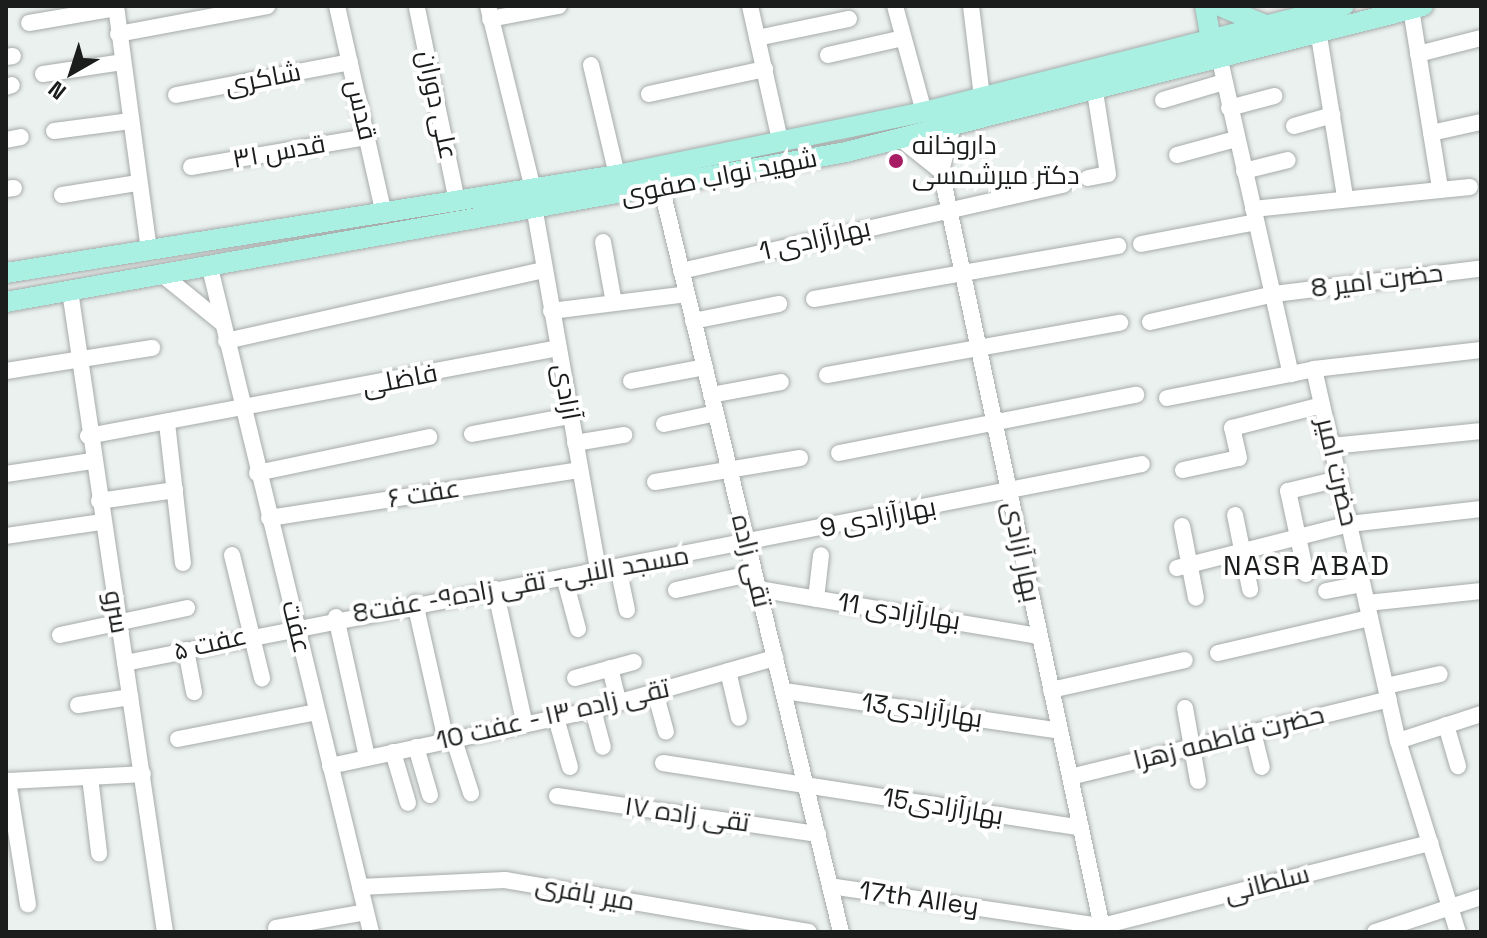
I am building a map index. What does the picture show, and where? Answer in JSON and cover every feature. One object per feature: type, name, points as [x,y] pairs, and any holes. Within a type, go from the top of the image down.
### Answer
[{"type":"main road","points":[[1205,6],[1215,50]]},
{"type":"main road","points":[[1220,6],[1273,25]]},
{"type":"main road","name":"شهید نواب صفوی","points":[[6,302],[662,190],[901,139],[1095,92],[1215,50],[1273,25],[1294,12],[1344,6]]},
{"type":"main road","name":"شهید نواب صفوی","points":[[16,271],[384,215],[617,175],[1215,50],[1319,36],[1417,8]]},
{"type":"main road","points":[[16,271],[32,299]]},
{"type":"street","points":[[118,34],[206,12],[267,6]]},
{"type":"street","name":"قدس","points":[[337,6],[384,215]]},
{"type":"street","points":[[533,189],[489,13],[559,6]]},
{"type":"street","points":[[750,6],[780,140]]},
{"type":"street","points":[[895,6],[924,112]]},
{"type":"street","points":[[971,6],[982,97]]},
{"type":"street","points":[[29,23],[116,7],[149,251]]},
{"type":"street","name":"علی دوران","points":[[417,8],[457,201]]},
{"type":"street","points":[[1417,8],[1418,54],[1440,189]]},
{"type":"street","points":[[757,38],[849,19]]},
{"type":"street","points":[[1319,36],[1345,196]]},
{"type":"street","points":[[828,55],[903,38]]},
{"type":"street","points":[[1418,54],[1481,38]]},
{"type":"street","points":[[1215,50],[1291,374]]},
{"type":"street","points":[[43,74],[122,62]]},
{"type":"street","name":"شاکری","points":[[176,95],[350,62]]},
{"type":"street","points":[[591,65],[617,175]]},
{"type":"street","points":[[649,94],[765,69]]},
{"type":"street","points":[[1163,100],[1224,82]]},
{"type":"street","points":[[1088,178],[1108,174],[1095,92]]},
{"type":"street","points":[[1229,108],[1274,96]]},
{"type":"street","points":[[1294,126],[1332,115]]},
{"type":"street","points":[[54,131],[130,121]]},
{"type":"street","points":[[1431,133],[1481,122]]},
{"type":"street","name":"بهار آزادی","points":[[953,126],[941,171],[1103,929]]},
{"type":"street","name":"قدس ۳۱","points":[[191,167],[367,137]]},
{"type":"street","points":[[901,139],[941,171]]},
{"type":"street","points":[[1177,155],[1236,139]]},
{"type":"street","points":[[1244,171],[1288,160]]},
{"type":"street","points":[[62,195],[138,183]]},
{"type":"street","name":"بهارآزادی 1","points":[[681,271],[1063,185]]},
{"type":"street","points":[[1141,244],[1345,196],[1470,187]]},
{"type":"street","name":"تقی زاده","points":[[662,190],[841,932]]},
{"type":"street","name":"آزادی","points":[[535,212],[598,571]]},
{"type":"street","points":[[603,242],[614,303]]},
{"type":"street","points":[[814,299],[1118,246]]},
{"type":"street","name":"عفت","points":[[210,268],[242,412],[371,932]]},
{"type":"street","name":"حضرت امیر 8","points":[[1150,322],[1274,294],[1479,269]]},
{"type":"street","points":[[226,341],[544,270]]},
{"type":"street","points":[[163,275],[222,323]]},
{"type":"street","name":"سرو","points":[[70,291],[76,362],[143,774],[165,932]]},
{"type":"street","points":[[551,311],[687,294]]},
{"type":"street","points":[[693,321],[779,304]]},
{"type":"street","points":[[827,375],[1120,323]]},
{"type":"street","points":[[6,371],[152,348]]},
{"type":"street","name":"فاضلی","points":[[88,436],[242,412],[558,348]]},
{"type":"street","points":[[1167,398],[1314,369],[1481,350]]},
{"type":"street","points":[[631,381],[705,367]]},
{"type":"street","name":"حضرت امیر","points":[[1314,369],[1398,741],[1458,932]]},
{"type":"street","points":[[711,395],[781,382]]},
{"type":"street","points":[[839,453],[1136,395]]},
{"type":"street","points":[[1183,470],[1239,458],[1232,428],[1322,405]]},
{"type":"street","points":[[664,424],[716,413]]},
{"type":"street","points":[[472,434],[570,416]]},
{"type":"street","points":[[167,423],[183,563]]},
{"type":"street","points":[[1332,446],[1481,431]]},
{"type":"street","points":[[575,443],[624,435]]},
{"type":"street","points":[[257,473],[429,437]]},
{"type":"street","points":[[655,482],[800,458]]},
{"type":"street","points":[[6,474],[92,461]]},
{"type":"street","name":"بهارآزادی 9","points":[[747,544],[1142,464]]},
{"type":"street","name":"عفت ۶","points":[[269,518],[580,470]]},
{"type":"street","points":[[1306,574],[1288,491],[1339,479]]},
{"type":"street","points":[[99,501],[175,490]]},
{"type":"street","points":[[1183,566],[1349,524],[1481,509]]},
{"type":"street","points":[[1235,515],[1250,589]]},
{"type":"street","points":[[6,536],[101,522]]},
{"type":"street","points":[[1182,526],[1183,566],[1196,598]]},
{"type":"street","name":"مسجد النبی- تقی زاده۹- عفت8","points":[[295,625],[747,544]]},
{"type":"street","points":[[232,555],[262,678]]},
{"type":"street","points":[[816,599],[821,555]]},
{"type":"street","points":[[618,567],[627,610]]},
{"type":"street","points":[[564,577],[578,629]]},
{"type":"street","points":[[676,590],[756,581]]},
{"type":"street","name":"بهارآزادی 11","points":[[756,581],[816,599],[1039,636]]},
{"type":"street","points":[[1326,591],[1362,584]]},
{"type":"street","points":[[495,589],[525,725]]},
{"type":"street","points":[[1218,653],[1369,610],[1481,591]]},
{"type":"street","points":[[415,603],[450,740],[471,793]]},
{"type":"street","points":[[60,635],[187,608]]},
{"type":"street","points":[[336,617],[367,757]]},
{"type":"street","name":"عفت ۵","points":[[125,663],[295,625]]},
{"type":"street","points":[[186,650],[194,692]]},
{"type":"street","name":"تقی زاده ۱۳ - عفت 10","points":[[330,766],[593,710],[775,658]]},
{"type":"street","points":[[1051,690],[1185,660]]},
{"type":"street","points":[[575,678],[634,662]]},
{"type":"street","points":[[610,668],[619,703]]},
{"type":"street","points":[[728,671],[739,718]]},
{"type":"street","name":"حضرت فاطمه زهرا","points":[[1070,777],[1253,732],[1440,674]]},
{"type":"street","name":"بهارآزادی13","points":[[784,691],[1060,731]]},
{"type":"street","points":[[655,692],[666,732]]},
{"type":"street","points":[[78,705],[130,697]]},
{"type":"street","points":[[1185,708],[1198,781]]},
{"type":"street","points":[[593,710],[603,747]]},
{"type":"street","points":[[178,739],[317,712]]},
{"type":"street","points":[[1398,741],[1481,714]]},
{"type":"street","points":[[556,718],[570,767]]},
{"type":"street","points":[[1446,725],[1458,766]]},
{"type":"street","points":[[1253,732],[1262,767]]},
{"type":"street","points":[[416,747],[430,795]]},
{"type":"street","points":[[393,752],[408,803]]},
{"type":"street","name":"بهارآزادی15","points":[[663,763],[1081,828]]},
{"type":"street","points":[[28,904],[7,781],[143,774]]},
{"type":"street","points":[[90,777],[99,853]]},
{"type":"street","name":"تقی زاده ۱۷","points":[[557,796],[818,834]]},
{"type":"street","name":"سلطانی","points":[[1103,929],[1431,843]]},
{"type":"street","name":"میر بافری","points":[[360,887],[505,880],[809,932]]},
{"type":"street","name":"17th Alley","points":[[830,886],[1103,929]]},
{"type":"street","points":[[1377,932],[1481,897]]},
{"type":"street","points":[[276,928],[366,912]]},
{"type":"place","name":"داروخانه دکتر میرشمسی","points":[[896,161]]},
{"type":"district","name":"NASR ABAD","points":[[1307,565]]}]
